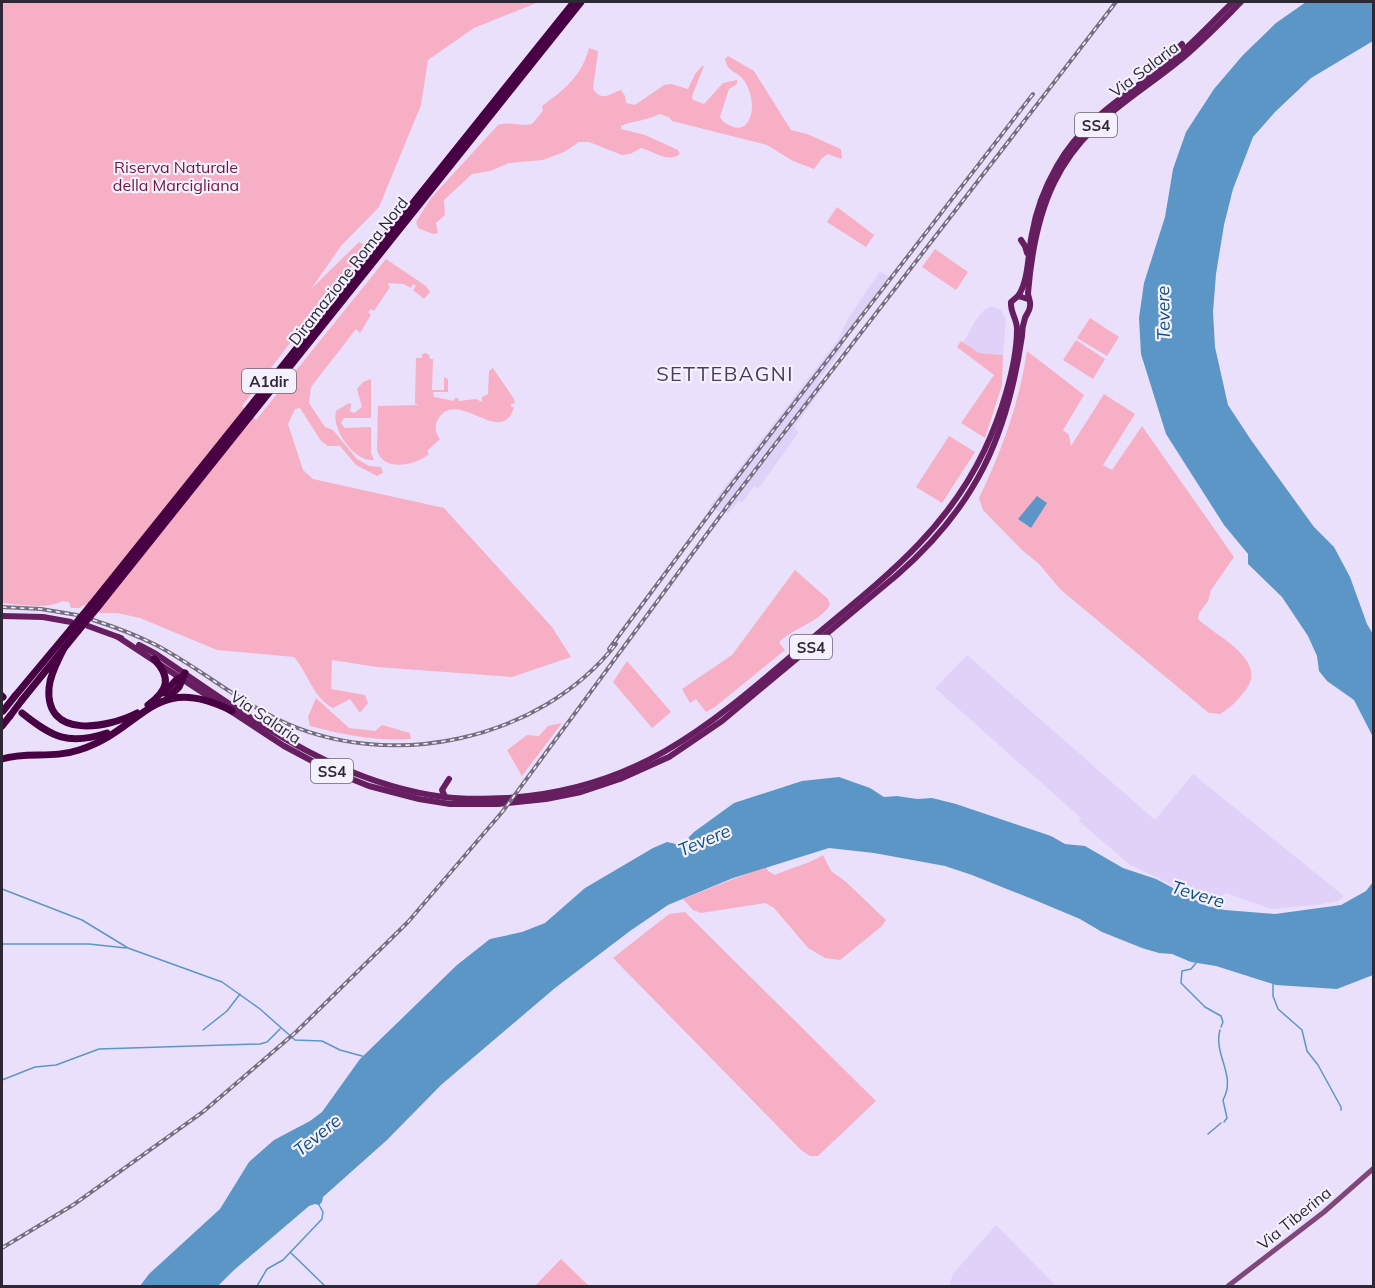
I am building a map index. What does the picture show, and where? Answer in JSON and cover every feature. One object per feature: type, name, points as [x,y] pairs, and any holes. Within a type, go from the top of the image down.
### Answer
[{"type":"highway","name":"Diramazione Roma Nord","points":[[18,698],[73,628],[94,606],[574,2]]},
{"type":"highway","name":"Diramazione Roma Nord","points":[[451,159],[581,2]]},
{"type":"highway","name":"Diramazione Roma Nord","points":[[2,726],[4,713],[64,648],[73,628]]},
{"type":"highway","points":[[64,648],[54,669],[49,688],[52,708],[59,717],[81,727],[94,727],[135,714]]},
{"type":"highway","points":[[154,659],[162,667],[166,677],[164,697]]},
{"type":"highway","points":[[2,759],[14,755],[56,755],[77,751],[98,742],[179,687],[183,675]]},
{"type":"highway","points":[[109,732],[164,697],[200,697],[232,711]]},
{"type":"highway","points":[[22,713],[58,737],[92,738],[126,725]]},
{"type":"main road","name":"Via Salaria","points":[[1018,296],[1023,287],[1038,208],[1048,183],[1078,135],[1099,114],[1184,50],[1233,2]]},
{"type":"main road","name":"Via Salaria","points":[[1028,299],[1035,242],[1042,212],[1054,183],[1074,150],[1103,118],[1179,61],[1241,2]]},
{"type":"main road","points":[[1155,71],[1182,44]]},
{"type":"main road","points":[[1021,240],[1026,248],[1027,260]]},
{"type":"main road","points":[[1018,296],[1028,299],[1030,305],[1027,313],[1018,316],[1012,312],[1011,302],[1018,296]]},
{"type":"main road","name":"SS4","points":[[444,800],[558,792],[609,778],[652,759],[713,721],[892,572],[918,548],[946,514],[972,474],[987,445],[1000,411],[1011,371],[1017,329],[1012,312]]},
{"type":"main road","name":"SS4","points":[[444,800],[488,804],[546,799],[603,786],[656,763],[682,749],[716,725],[897,575],[949,520],[980,475],[998,438],[1007,411],[1027,313]]},
{"type":"main road","points":[[2,616],[43,617],[73,628]]},
{"type":"main road","name":"Via Salaria","points":[[88,626],[156,654],[232,711],[292,751],[329,770],[384,791],[444,800]]},
{"type":"main road","name":"Via Salaria","points":[[118,637],[314,756],[384,784],[444,800]]},
{"type":"main road","points":[[444,800],[442,790],[449,779]]},
{"type":"main road","name":"Via Tiberina","points":[[1228,1287],[1324,1212],[1374,1167]]},
{"type":"shaded area","points":[[880,271],[889,277],[839,342],[844,347],[819,380],[825,385],[794,427],[799,432],[758,489],[754,486],[742,503],[739,501],[728,514],[721,509],[719,512],[710,506],[837,341],[849,317]]},
{"type":"shaded area","points":[[992,306],[1001,310],[1006,320],[1003,355],[979,353],[963,343],[977,318],[985,309]]},
{"type":"shaded area","points":[[967,655],[1155,820],[1193,774],[1344,896],[1338,901],[1317,905],[1271,909],[1226,893],[1211,903],[1130,865],[1079,821],[1081,818],[935,688]]},
{"type":"shaded area","points":[[996,1225],[1056,1286],[949,1286],[953,1274]]},
{"type":"green space","name":"Riserva Naturale della Marcigliana","points":[[2,2],[539,2],[474,28],[428,60],[421,105],[379,207],[341,246],[311,289],[359,242],[366,246],[337,288],[322,301],[242,406],[256,420],[386,259],[426,286],[430,292],[424,299],[413,290],[416,286],[413,284],[411,288],[403,284],[389,283],[390,287],[374,311],[371,309],[368,312],[371,315],[360,333],[356,329],[311,387],[309,403],[325,427],[333,430],[357,459],[369,466],[381,467],[383,473],[377,476],[356,465],[340,446],[328,446],[321,441],[300,408],[295,409],[288,424],[303,470],[313,479],[444,508],[552,627],[571,657],[512,677],[377,667],[332,660],[331,689],[365,695],[368,703],[360,713],[350,699],[333,708],[326,704],[294,657],[217,650],[140,618],[117,613],[99,613],[101,609],[83,605],[80,608],[71,608],[69,602],[62,601],[41,606],[2,603]]},
{"type":"green space","points":[[589,48],[598,51],[593,89],[603,96],[621,90],[626,103],[635,105],[664,85],[671,84],[688,89],[695,74],[702,66],[704,66],[692,96],[693,100],[704,104],[723,83],[737,80],[737,84],[729,89],[720,117],[727,124],[740,128],[749,120],[752,111],[751,99],[743,79],[728,67],[725,59],[728,56],[754,71],[791,130],[807,134],[841,149],[842,158],[828,154],[814,169],[793,161],[767,145],[672,121],[669,117],[659,114],[626,124],[621,126],[621,129],[645,135],[678,150],[680,154],[676,156],[662,156],[641,148],[630,154],[622,155],[589,142],[579,142],[564,152],[543,160],[509,163],[490,171],[472,174],[444,200],[445,215],[436,223],[438,233],[433,234],[418,228],[416,222],[431,198],[498,125],[532,124],[543,111],[542,106],[565,88],[577,74]]},
{"type":"green space","points":[[837,207],[874,235],[866,247],[827,222]]},
{"type":"green space","points":[[935,249],[968,272],[956,290],[922,267]]},
{"type":"green space","points":[[1090,318],[1119,337],[1107,356],[1077,338]]},
{"type":"green space","points":[[1076,340],[1105,359],[1093,379],[1063,360]]},
{"type":"green space","points":[[961,341],[979,353],[1003,355],[1002,385],[985,438],[961,423],[994,375],[957,347]]},
{"type":"green space","points":[[1027,351],[1084,395],[1063,430],[1069,435],[1071,446],[1104,394],[1135,414],[1103,465],[1112,470],[1142,426],[1234,557],[1211,590],[1198,619],[1238,651],[1251,670],[1251,681],[1244,692],[1220,714],[1209,713],[1061,590],[1039,564],[983,510],[979,498],[1009,426]]},
{"type":"green space","points":[[426,353],[430,359],[433,359],[432,390],[444,390],[444,377],[448,379],[448,392],[433,392],[434,397],[454,401],[455,398],[459,401],[476,399],[482,402],[482,397],[488,394],[489,371],[493,368],[514,399],[515,403],[511,404],[511,407],[514,407],[508,418],[500,422],[489,421],[455,409],[445,412],[436,424],[437,435],[440,439],[427,451],[429,454],[408,464],[386,462],[377,450],[378,406],[420,405],[415,404],[416,358],[422,358],[422,354]]},
{"type":"green space","points":[[371,379],[371,418],[344,418],[341,423],[345,428],[371,427],[371,453],[374,460],[359,456],[352,451],[341,435],[335,418],[336,411],[349,403],[351,404],[350,411],[354,413],[362,407],[357,389],[363,382]]},
{"type":"green space","points":[[949,436],[975,452],[942,503],[916,487]]},
{"type":"green space","points":[[795,570],[828,599],[830,605],[813,621],[780,641],[785,650],[715,707],[706,712],[696,699],[690,703],[682,689],[732,655]]},
{"type":"green space","points":[[627,661],[671,712],[652,728],[613,682]]},
{"type":"green space","points":[[316,698],[349,728],[375,731],[382,725],[410,733],[411,739],[360,737],[310,726],[308,717]]},
{"type":"green space","points":[[562,723],[522,776],[507,750],[527,735],[539,736],[548,726]]},
{"type":"green space","points":[[823,855],[831,871],[845,881],[886,920],[882,926],[840,960],[825,958],[808,948],[774,908],[765,903],[701,913],[693,910],[683,899],[766,866],[768,871],[775,875]]},
{"type":"green space","points":[[685,912],[876,1101],[818,1156],[810,1156],[801,1150],[613,958],[669,914]]},
{"type":"green space","points":[[561,1259],[589,1286],[535,1286]]},
{"type":"water","name":"Tevere","points":[[1306,2],[1373,2],[1373,41],[1311,78],[1275,112],[1253,137],[1233,189],[1224,225],[1213,312],[1215,347],[1228,405],[1314,527],[1334,547],[1350,577],[1367,624],[1373,634],[1373,737],[1354,700],[1327,681],[1319,671],[1317,656],[1308,636],[1282,597],[1248,564],[1248,554],[1224,525],[1166,434],[1141,354],[1139,318],[1144,283],[1165,217],[1173,169],[1186,132],[1214,89],[1243,55],[1276,23]]},
{"type":"water","points":[[1037,496],[1047,503],[1031,528],[1018,519]]},
{"type":"water","name":"Tevere","points":[[839,777],[870,788],[884,797],[932,798],[1051,836],[1065,844],[1085,846],[1123,868],[1156,879],[1207,906],[1225,910],[1275,914],[1341,905],[1366,891],[1373,882],[1373,975],[1337,989],[1276,985],[1216,966],[1191,962],[1172,954],[1142,948],[1037,901],[945,866],[874,853],[829,848],[733,878],[668,905],[630,931],[555,988],[441,1085],[387,1140],[323,1197],[319,1205],[309,1206],[218,1286],[140,1286],[149,1274],[220,1209],[249,1162],[274,1140],[322,1112],[360,1059],[457,965],[490,939],[522,932],[545,923],[585,888],[653,848],[667,842],[676,844],[685,841],[734,803],[802,781]]},
{"type":"waterway","points":[[2,889],[82,920],[128,948],[222,982],[260,1009],[295,1040],[322,1041],[340,1050],[362,1056]]},
{"type":"waterway","points":[[2,944],[89,944],[126,948]]},
{"type":"waterway","points":[[1196,963],[1191,969],[1182,971],[1181,983],[1205,1007],[1221,1016],[1223,1022],[1221,1027]]},
{"type":"waterway","points":[[1273,984],[1273,996],[1278,1009],[1302,1030],[1307,1051],[1318,1065],[1341,1110]]},
{"type":"waterway","points":[[203,1030],[227,1011],[240,994]]},
{"type":"waterway","points":[[2,1080],[35,1067],[56,1065],[99,1049],[260,1044],[267,1042],[280,1029]]},
{"type":"waterway","points":[[1220,1030],[1219,1048],[1227,1082],[1227,1091],[1223,1100],[1227,1118],[1224,1122]]},
{"type":"waterway","points":[[1208,1134],[1221,1123]]},
{"type":"waterway","points":[[257,1286],[267,1269],[283,1260],[322,1219],[323,1212],[318,1203]]},
{"type":"waterway","points":[[290,1252],[325,1286]]},
{"type":"railway","points":[[2,1248],[73,1205],[204,1111],[296,1032],[408,922],[503,811],[726,508],[1116,2]]},
{"type":"railway","points":[[609,649],[725,493],[1033,94]]},
{"type":"railway","points":[[2,607],[41,609],[77,615]]},
{"type":"railway","points":[[93,620],[156,645],[277,719],[320,735],[366,744],[412,745],[459,738],[504,725],[546,705],[584,678],[616,644]]},
{"type":"district","name":"SETTEBAGNI","points":[[725,373]]}]
